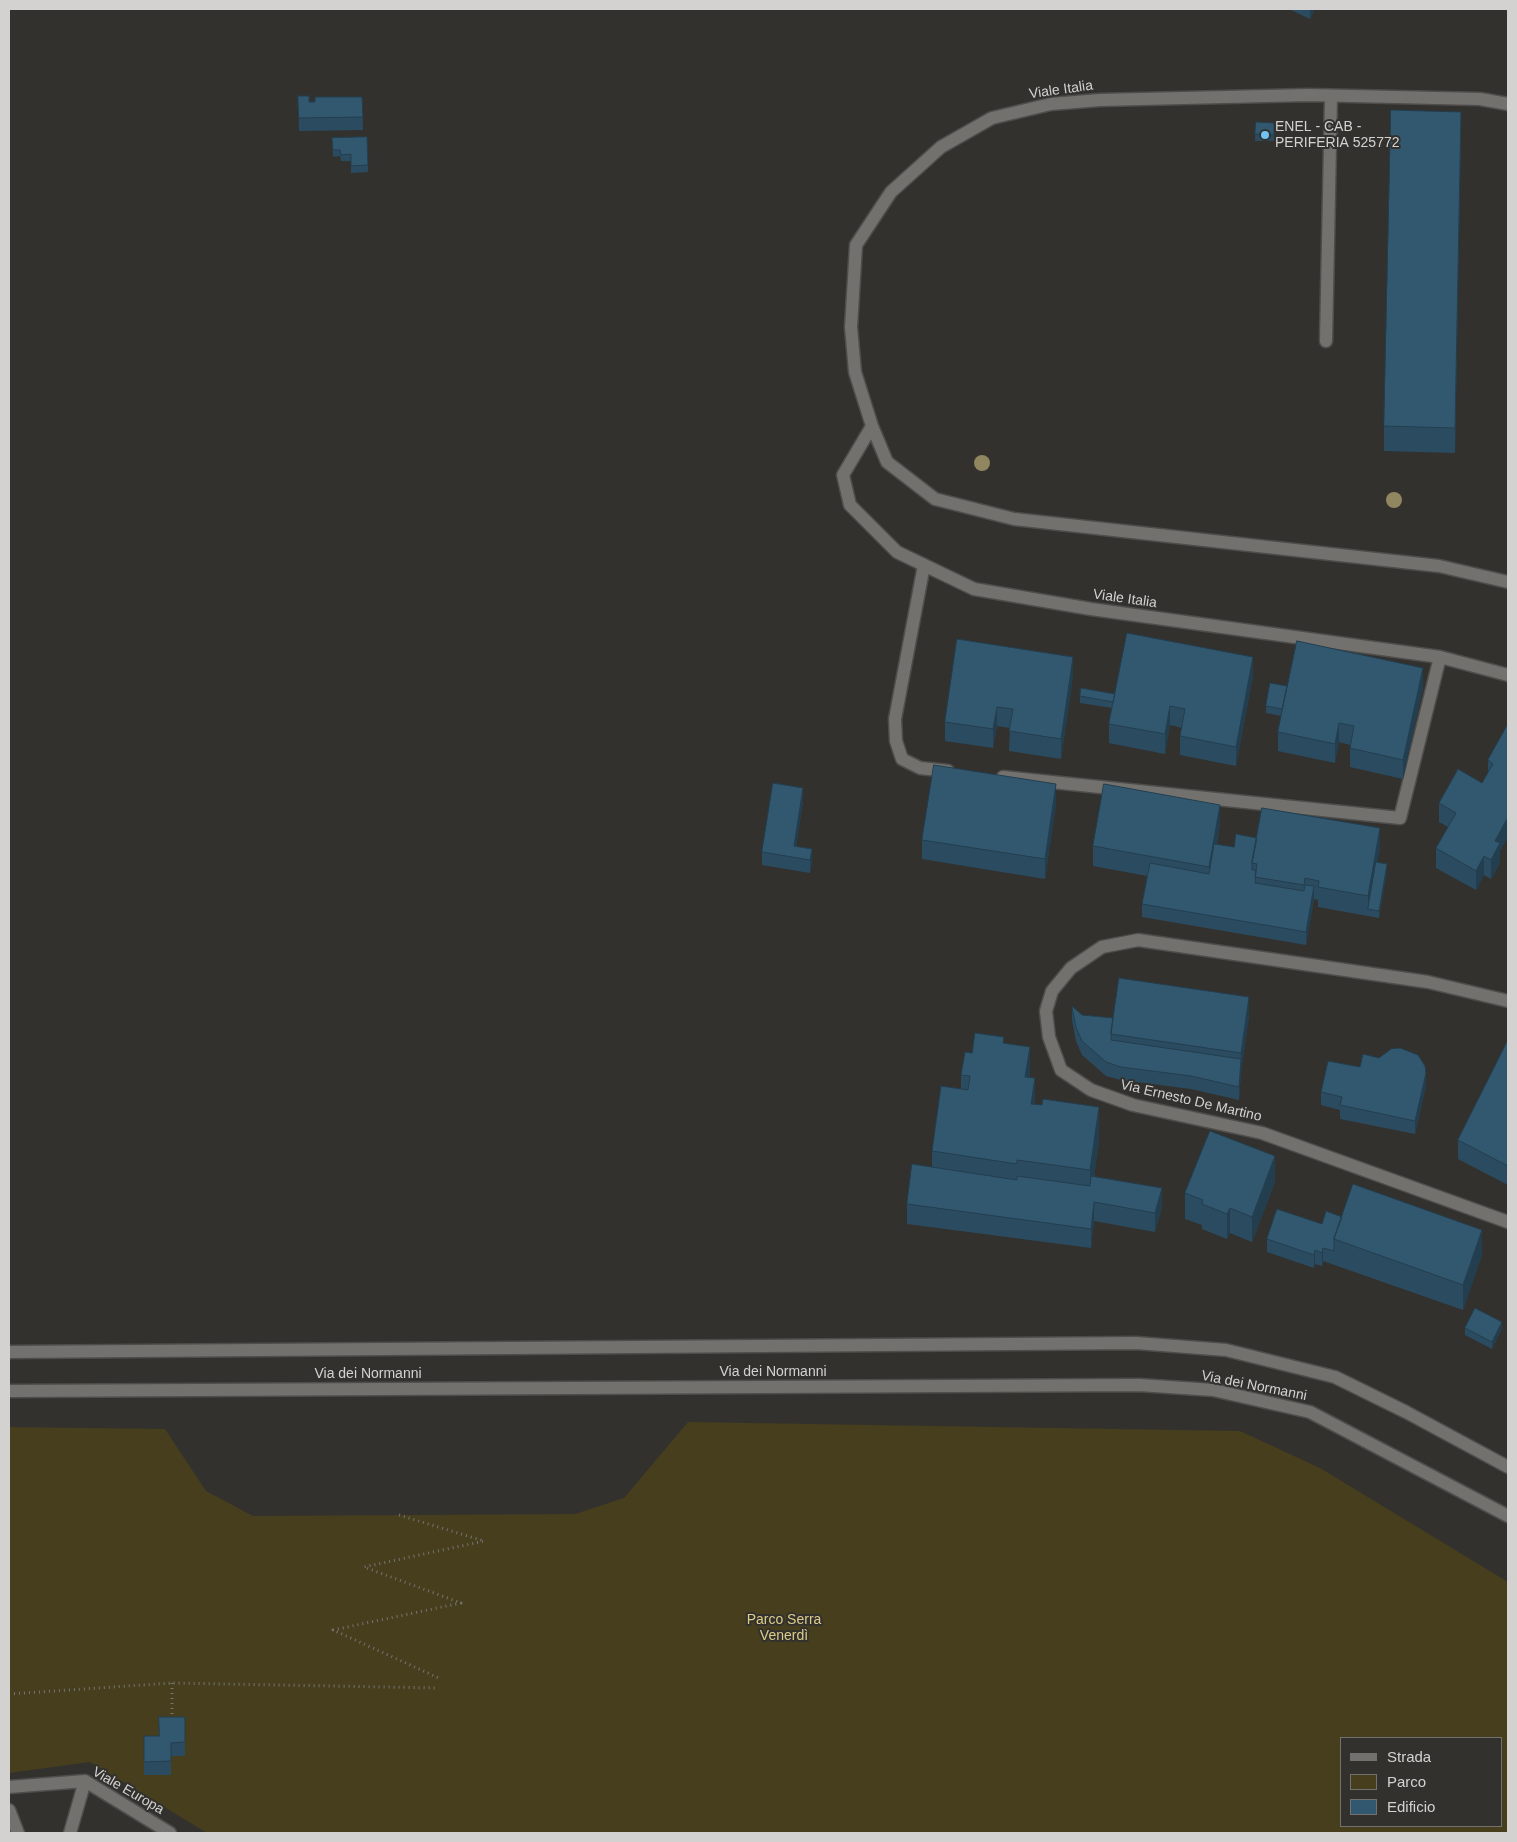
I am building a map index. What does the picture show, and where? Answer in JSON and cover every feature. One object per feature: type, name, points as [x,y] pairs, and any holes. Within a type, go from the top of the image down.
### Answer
[{"type":"street","name":"Viale Italia","points":[[1508,104],[1480,99],[1331,96],[1100,100],[1051,104],[992,118],[941,147],[891,192],[856,245],[851,327],[855,372],[872,426],[887,462],[935,499],[1014,519],[1440,566],[1508,582]]},
{"type":"street","points":[[1326,341],[1331,96]]},
{"type":"street","name":"Viale Italia","points":[[872,426],[844,474],[850,505],[897,552],[974,589],[1091,609],[1440,657],[1508,675]]},
{"type":"street","points":[[924,565],[895,719],[896,740],[902,759],[920,768],[960,772]]},
{"type":"street","points":[[989,775],[1400,818],[1440,657]]},
{"type":"street","name":"Via Ernesto De Martino","points":[[1508,1001],[1428,982],[1138,940],[1102,948],[1071,968],[1052,991],[1046,1011],[1049,1037],[1061,1070],[1091,1090],[1133,1105],[1262,1133],[1508,1222]]},
{"type":"street","name":"Via dei Normanni","points":[[9,1352],[1136,1343],[1226,1350],[1335,1377],[1406,1412],[1508,1467]]},
{"type":"street","name":"Via dei Normanni","points":[[9,1391],[1129,1385],[1213,1390],[1310,1412],[1508,1516]]},
{"type":"street","points":[[70,1833],[85,1780]]},
{"type":"street","name":"Viale Europa","points":[[9,1787],[85,1780],[170,1833]]},
{"type":"street","points":[[9,1810],[18,1833]]},
{"type":"path","points":[[399,1515],[484,1541],[364,1567],[461,1603],[334,1630],[441,1679]]},
{"type":"path","points":[[9,1694],[172,1683],[438,1688]]},
{"type":"path","points":[[172,1683],[172,1721]]},
{"type":"green space","name":"Parco Serra Venerdì","points":[[688,1422],[1240,1431],[1320,1468],[1508,1582],[1508,1833],[207,1833],[90,1762],[9,1773],[9,1427],[165,1429],[206,1491],[253,1516],[575,1514],[624,1498]]},
{"type":"building","points":[[298,96],[309,96],[309,102],[315,102],[315,97],[362,97],[363,117],[299,118]]},
{"type":"building","points":[[1391,110],[1461,112],[1455,428],[1384,426]]},
{"type":"building","points":[[1256,122],[1274,123],[1274,135],[1255,134]]},
{"type":"building","points":[[367,137],[368,165],[351,166],[351,154],[341,155],[340,150],[333,150],[332,138]]},
{"type":"building","points":[[1127,633],[1253,657],[1236,747],[1180,736],[1185,709],[1170,706],[1165,734],[1109,724]]},
{"type":"building","points":[[957,639],[1073,657],[1061,739],[1009,731],[1013,709],[997,707],[993,729],[945,722]]},
{"type":"building","points":[[1297,641],[1423,668],[1403,760],[1350,748],[1354,726],[1339,723],[1335,744],[1278,732]]},
{"type":"building","points":[[1270,683],[1287,686],[1282,709],[1266,706]]},
{"type":"building","points":[[1081,688],[1115,694],[1113,702],[1080,696]]},
{"type":"building","points":[[1508,724],[1508,819],[1495,841],[1500,843],[1491,860],[1484,856],[1476,871],[1436,848],[1456,813],[1439,803],[1458,769],[1482,783],[1493,764],[1488,760]]},
{"type":"building","points":[[934,765],[1056,784],[1045,859],[922,840]]},
{"type":"building","points":[[773,783],[803,788],[794,846],[812,849],[810,860],[762,852]]},
{"type":"building","points":[[1104,784],[1220,805],[1209,867],[1093,846]]},
{"type":"building","points":[[1262,808],[1380,828],[1368,896],[1318,887],[1319,881],[1305,878],[1304,885],[1255,877],[1257,864],[1252,863]]},
{"type":"building","points":[[1236,834],[1257,838],[1252,863],[1252,870],[1256,870],[1255,883],[1304,891],[1305,885],[1314,886],[1306,932],[1142,904],[1150,863],[1209,874],[1214,844],[1234,847]]},
{"type":"building","points":[[1376,862],[1387,864],[1379,911],[1368,909]]},
{"type":"building","points":[[1119,978],[1249,997],[1241,1053],[1111,1034]]},
{"type":"building","points":[[1072,1006],[1082,1015],[1113,1018],[1111,1040],[1241,1059],[1239,1087],[1191,1076],[1121,1067],[1106,1062],[1082,1041],[1076,1027]]},
{"type":"building","points":[[975,1033],[1004,1037],[1003,1043],[1030,1047],[1025,1077],[1035,1078],[1031,1104],[1042,1105],[1043,1099],[1099,1107],[1090,1170],[1017,1160],[1017,1164],[932,1151],[941,1086],[968,1090],[970,1076],[961,1075],[965,1052],[972,1053]]},
{"type":"building","points":[[1508,1040],[1508,1166],[1458,1140]]},
{"type":"building","points":[[1400,1048],[1418,1055],[1425,1066],[1426,1073],[1415,1121],[1340,1105],[1342,1097],[1321,1092],[1328,1061],[1360,1067],[1363,1054],[1379,1058],[1391,1049]]},
{"type":"building","points":[[1210,1131],[1275,1156],[1252,1217],[1230,1208],[1227,1214],[1202,1204],[1203,1200],[1185,1193]]},
{"type":"building","points":[[912,1164],[1017,1180],[1017,1176],[1090,1186],[1091,1176],[1162,1188],[1155,1213],[1094,1202],[1091,1229],[907,1204]]},
{"type":"building","points":[[1353,1184],[1482,1230],[1463,1285],[1334,1239]]},
{"type":"building","points":[[1277,1209],[1322,1224],[1326,1211],[1342,1217],[1334,1239],[1334,1251],[1323,1248],[1322,1253],[1315,1250],[1314,1255],[1267,1239]]},
{"type":"building","points":[[1475,1308],[1502,1322],[1492,1342],[1465,1328]]},
{"type":"building","points":[[159,1717],[185,1717],[185,1742],[171,1743],[171,1761],[144,1762],[144,1736],[159,1736]]},
{"type":"place","name":"ENEL - CAB - PERIFERIA 525772","points":[[1265,135]]}]
